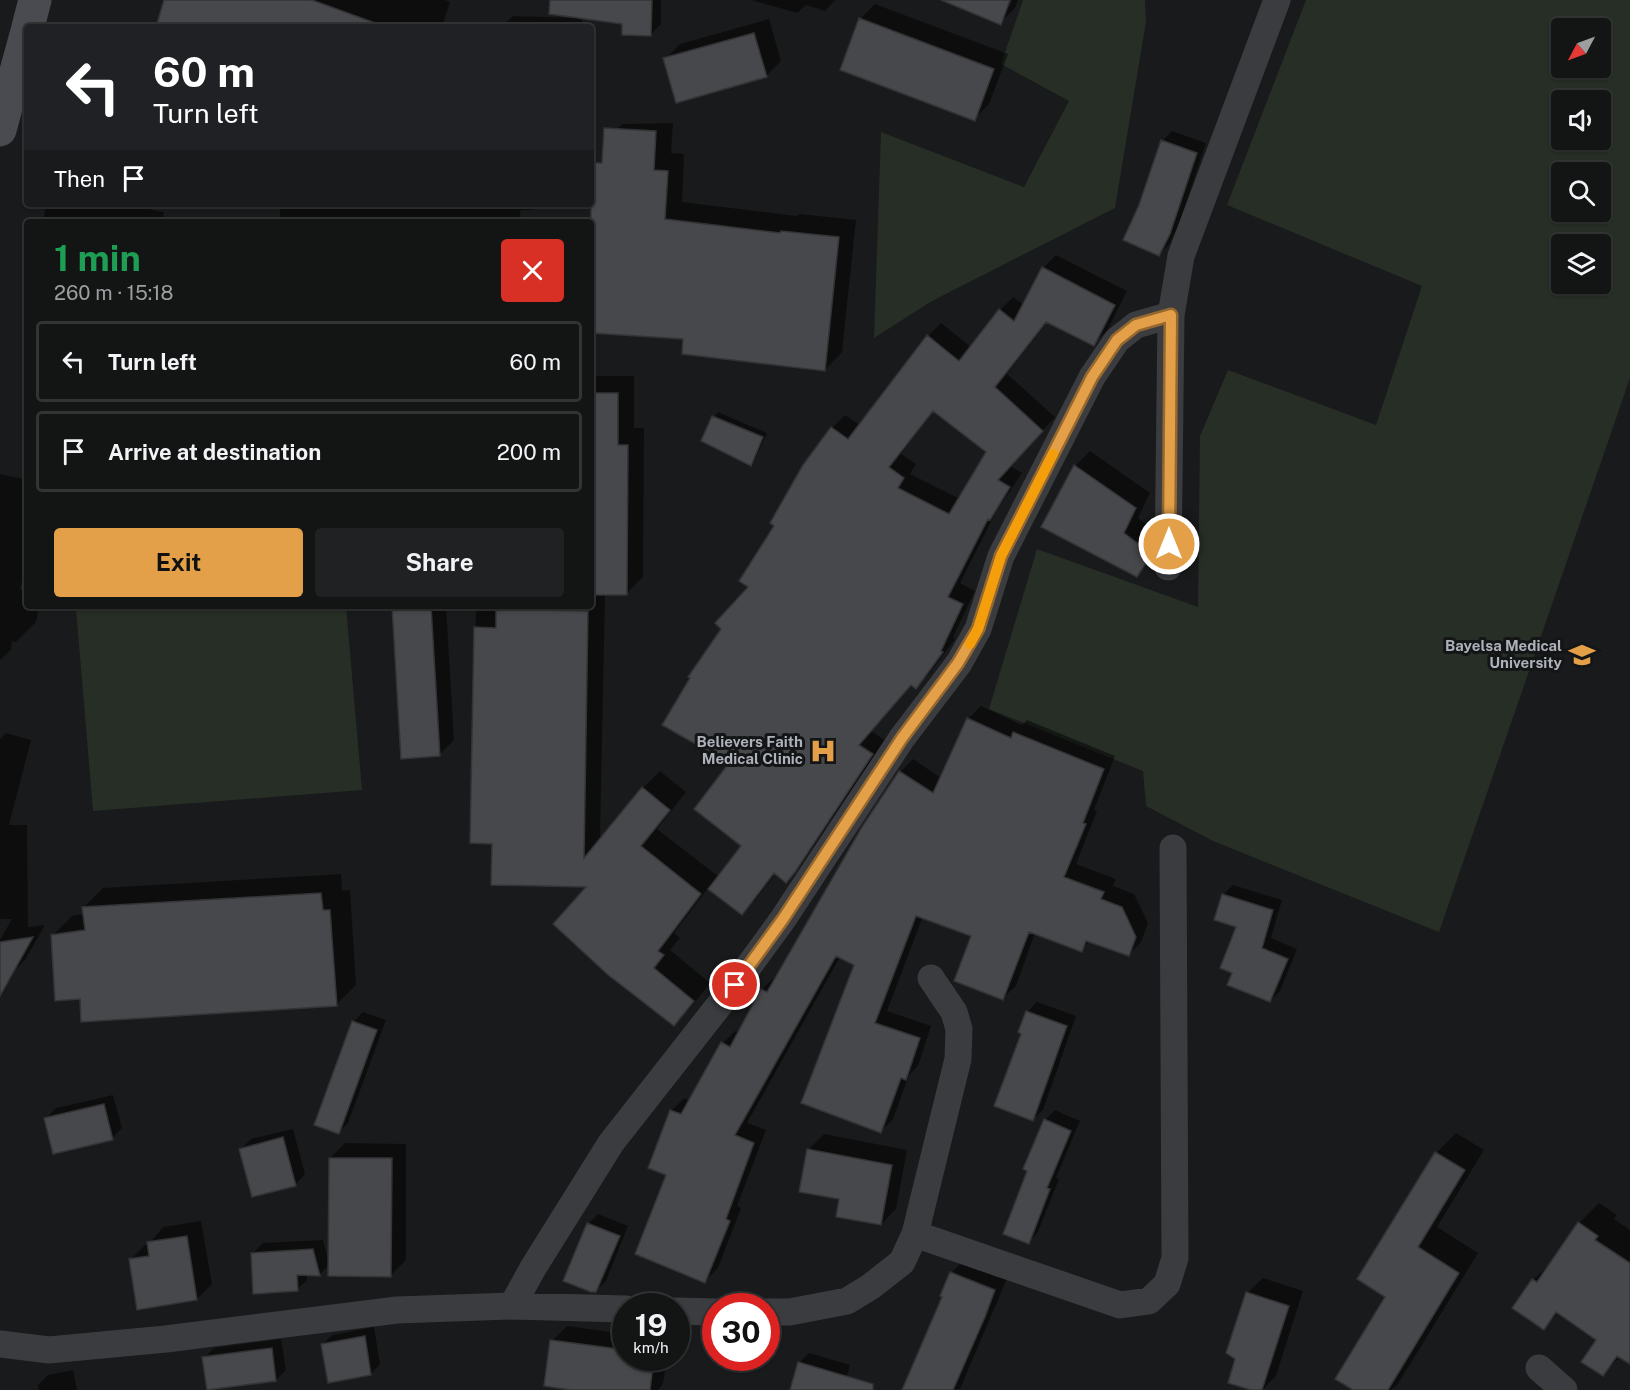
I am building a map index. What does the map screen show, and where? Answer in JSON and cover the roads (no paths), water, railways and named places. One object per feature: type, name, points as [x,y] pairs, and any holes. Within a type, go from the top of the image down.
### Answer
[{"type":"main road","points":[[29,24],[35,0]]},
{"type":"main road","points":[[0,130],[24,43]]},
{"type":"street","points":[[1168,567],[1171,315],[1181,256],[1277,0]]},
{"type":"street","points":[[512,1306],[611,1143],[735,985],[783,919],[902,738],[958,663],[978,629],[1001,556],[1092,377],[1117,340],[1136,325],[1171,315]]},
{"type":"street","points":[[915,1234],[1120,1305],[1149,1301],[1167,1284],[1175,1258],[1173,848]]},
{"type":"street","points":[[780,1312],[847,1301],[870,1287],[902,1262],[915,1234],[958,1059],[959,1029],[954,1012],[932,978]]},
{"type":"street","points":[[0,1344],[49,1350],[166,1339],[397,1310],[512,1306],[612,1309]]},
{"type":"street","points":[[1539,1368],[1564,1390]]},
{"type":"place","name":"Bayelsa Medical University","points":[[1582,655]]},
{"type":"place","name":"Believers Faith Medical Clinic","points":[[823,751]]}]
